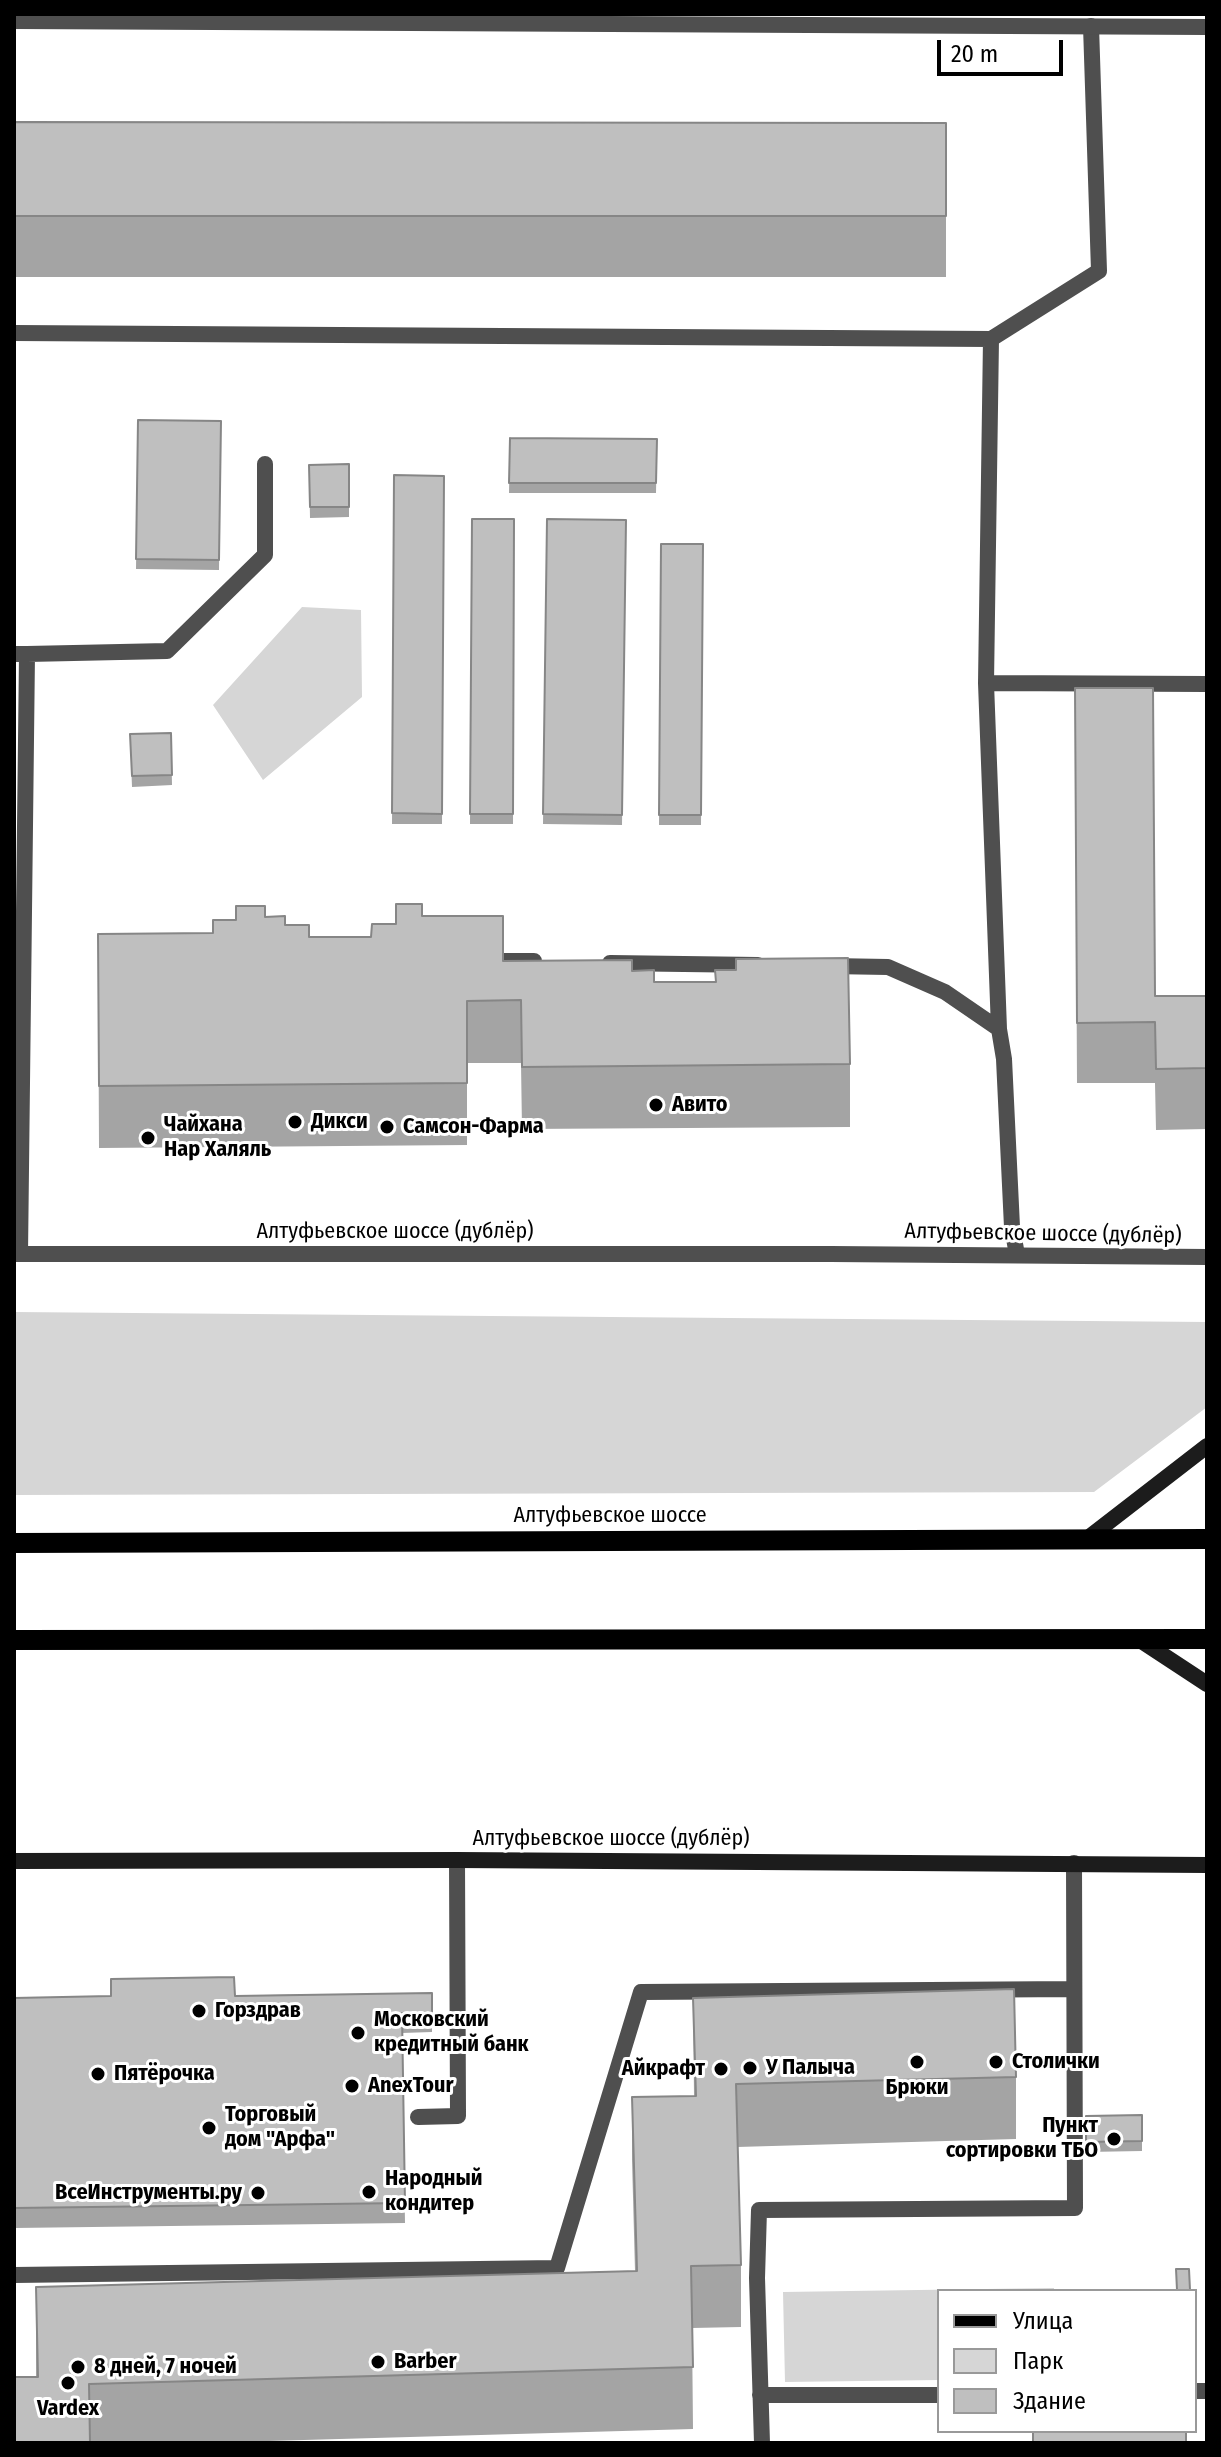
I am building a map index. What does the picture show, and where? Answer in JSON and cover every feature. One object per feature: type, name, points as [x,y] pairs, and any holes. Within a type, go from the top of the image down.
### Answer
[{"type":"main road","points":[[1088,1538],[1207,1446]]},
{"type":"main road","name":"Алтуфьевское шоссе","points":[[14,1543],[1207,1539]]},
{"type":"main road","points":[[1137,1638],[1207,1684]]},
{"type":"main road","points":[[14,1640],[1207,1639]]},
{"type":"main road","name":"Алтуфьевское шоссе (дублёр)","points":[[14,1861],[457,1860],[1207,1865]]},
{"type":"street","points":[[14,21],[80,18],[1207,27]]},
{"type":"street","points":[[14,333],[991,339],[1099,271],[1091,26]]},
{"type":"street","points":[[991,339],[986,683],[999,1029],[1004,1059],[1012,1227],[1017,1255]]},
{"type":"street","points":[[17,1254],[21,654],[167,651],[265,555],[265,464]]},
{"type":"street","points":[[986,683],[1207,684]]},
{"type":"street","points":[[459,960],[554,962]]},
{"type":"street","points":[[586,962],[776,965]]},
{"type":"street","points":[[808,966],[888,967],[945,992],[999,1029]]},
{"type":"street","name":"Алтуфьевское шоссе (дублёр)","points":[[17,1254],[1207,1257]]},
{"type":"street","points":[[418,2117],[458,2116],[457,1860]]},
{"type":"street","points":[[762,2443],[757,2278],[759,2210],[1075,2208],[1074,1863]]},
{"type":"street","points":[[14,2275],[557,2268],[641,1992],[1074,1989]]},
{"type":"street","points":[[760,2395],[937,2395]]},
{"type":"green space","points":[[302,607],[361,610],[362,697],[263,780],[213,705]]},
{"type":"green space","points":[[14,1312],[1207,1322],[1207,1407],[1094,1492],[14,1495]]},
{"type":"green space","points":[[937,2290],[937,2380],[785,2382],[783,2292]]},
{"type":"building","points":[[14,122],[946,123],[946,216],[14,216]]},
{"type":"building","points":[[138,420],[221,421],[219,560],[136,559]]},
{"type":"building","points":[[510,438],[657,439],[656,483],[509,483]]},
{"type":"building","points":[[349,464],[349,507],[310,507],[309,465]]},
{"type":"building","points":[[394,475],[444,476],[442,814],[392,813]]},
{"type":"building","points":[[472,519],[514,519],[513,814],[470,814]]},
{"type":"building","points":[[547,519],[626,520],[622,815],[543,814]]},
{"type":"building","points":[[661,544],[703,544],[701,815],[659,815]]},
{"type":"building","points":[[1075,688],[1153,688],[1155,996],[1207,996],[1207,1068],[1156,1069],[1155,1022],[1077,1023]]},
{"type":"building","points":[[171,733],[172,775],[132,776],[130,734]]},
{"type":"building","points":[[396,904],[422,904],[422,916],[503,916],[503,961],[632,960],[632,971],[654,970],[654,982],[716,982],[715,970],[736,970],[736,959],[848,958],[850,1064],[522,1067],[521,1000],[467,1001],[467,1083],[99,1086],[98,934],[213,933],[213,920],[236,920],[236,906],[265,906],[265,917],[285,916],[285,925],[309,925],[309,937],[371,937],[372,924],[396,924]]},
{"type":"building","name":"Торговый дом \"Арфа\"","points":[[234,1977],[235,1996],[432,1993],[432,2012],[402,2013],[405,2203],[14,2208],[14,1998],[111,1996],[111,1979]]},
{"type":"building","points":[[1014,1989],[1016,2077],[736,2084],[741,2265],[691,2266],[693,2367],[89,2384],[90,2443],[14,2443],[14,2377],[38,2377],[36,2287],[637,2271],[632,2097],[696,2096],[693,1998]]},
{"type":"building","name":"Пункт сортировки ТБО","points":[[1142,2115],[1142,2141],[1086,2142],[1086,2116]]},
{"type":"building","points":[[1176,2269],[1189,2269],[1190,2289],[1177,2289]]},
{"type":"building","points":[[1033,2433],[1186,2433],[1186,2443],[1033,2443]]},
{"type":"place","name":"Авито","points":[[656,1105]]},
{"type":"place","name":"Дикси","points":[[295,1122]]},
{"type":"place","name":"Самсон-Фарма","points":[[387,1127]]},
{"type":"place","name":"Чайхана Нар Халяль","points":[[148,1138]]},
{"type":"place","name":"Горздрав","points":[[199,2011]]},
{"type":"place","name":"Московский кредитный банк","points":[[358,2033]]},
{"type":"place","name":"Брюки","points":[[917,2062]]},
{"type":"place","name":"Столички","points":[[996,2062]]},
{"type":"place","name":"У Палыча","points":[[750,2068]]},
{"type":"place","name":"Айкрафт","points":[[721,2069]]},
{"type":"place","name":"Пятёрочка","points":[[98,2074]]},
{"type":"place","name":"AnexTour","points":[[352,2086]]},
{"type":"place","name":"Торговый дом \"Арфа\"","points":[[209,2128]]},
{"type":"place","name":"Пункт сортировки ТБО","points":[[1114,2139]]},
{"type":"place","name":"Народный кондитер","points":[[369,2192]]},
{"type":"place","name":"ВсеИнструменты.ру","points":[[258,2193]]},
{"type":"place","name":"Barber","points":[[378,2362]]},
{"type":"place","name":"8 дней, 7 ночей","points":[[78,2367]]},
{"type":"place","name":"Vardex","points":[[68,2383]]}]
